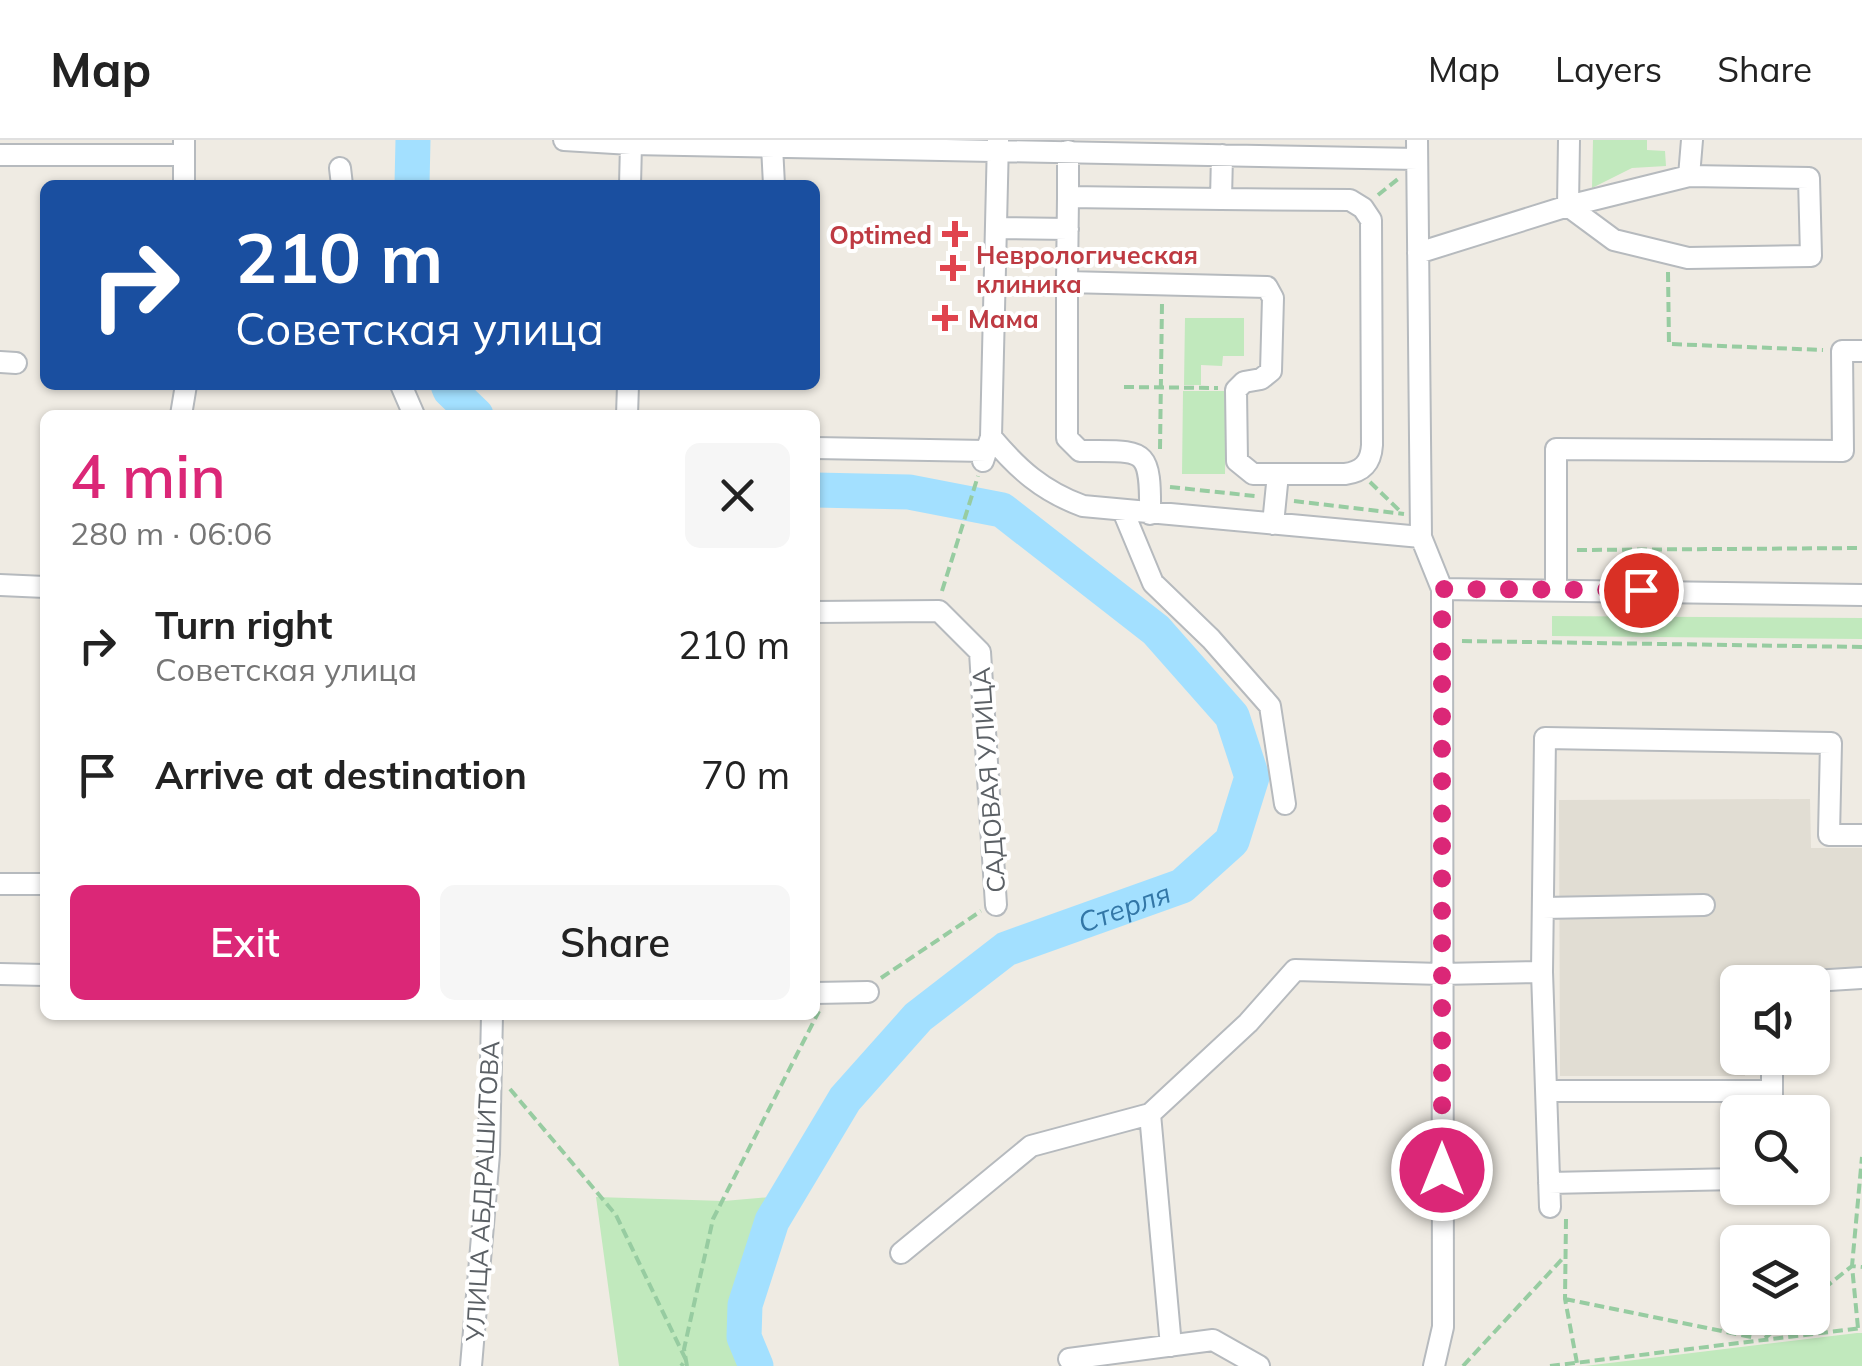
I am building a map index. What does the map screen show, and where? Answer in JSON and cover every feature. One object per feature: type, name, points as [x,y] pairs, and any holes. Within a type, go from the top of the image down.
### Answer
[{"type":"street","points":[[564,140],[772,146],[998,145],[1222,155],[1417,150],[1421,536],[1442,589],[1444,1327],[1434,1366]]},
{"type":"street","points":[[1568,206],[1569,140]]},
{"type":"street","points":[[1690,176],[1692,140]]},
{"type":"street","points":[[630,144],[630,180]]},
{"type":"street","points":[[986,450],[998,145]]},
{"type":"street","points":[[772,146],[774,180]]},
{"type":"street","points":[[0,155],[183,148],[184,180]]},
{"type":"street","points":[[1068,151],[1066,431],[1069,442],[1080,451],[1131,452],[1147,463],[1150,514]]},
{"type":"street","points":[[1222,155],[1222,199]]},
{"type":"street","points":[[1418,253],[1568,206],[1690,176],[1809,178],[1811,256],[1688,258],[1614,240],[1568,206]]},
{"type":"street","points":[[1067,282],[1263,284],[1273,298],[1272,371],[1261,380],[1244,382],[1238,388],[1237,460],[1253,474],[1345,474],[1359,471],[1368,461],[1372,446],[1373,227],[1363,208],[1350,200],[1068,198]]},
{"type":"street","points":[[996,228],[1068,228]]},
{"type":"street","points":[[1556,588],[1556,449],[1843,451],[1852,351]]},
{"type":"street","points":[[820,448],[986,450],[1045,490],[1082,506],[1421,536]]},
{"type":"street","points":[[1272,524],[1278,474]]},
{"type":"street","points":[[1123,511],[1154,582],[1270,706],[1285,804]]},
{"type":"street","points":[[0,585],[40,587]]},
{"type":"street","points":[[1442,589],[1862,595]]},
{"type":"street","name":"САДОВАЯ УЛИЦА","points":[[820,612],[940,611],[980,652],[996,905]]},
{"type":"street","points":[[1558,1213],[1549,1183],[1542,972],[1545,738],[1831,744],[1829,836],[1862,836]]},
{"type":"street","points":[[0,884],[40,884]]},
{"type":"street","points":[[1543,908],[1704,905]]},
{"type":"street","points":[[902,1252],[1031,1146],[1150,1114],[1248,1023],[1295,970],[1542,972]]},
{"type":"street","points":[[0,974],[40,975]]},
{"type":"street","points":[[1830,980],[1862,978]]},
{"type":"street","points":[[822,993],[868,992]]},
{"type":"street","name":"УЛИЦА АБДРАШИТОВА","points":[[471,1366],[489,1154],[492,1020]]},
{"type":"street","points":[[1546,1091],[1720,1099]]},
{"type":"street","points":[[1150,1114],[1171,1346]]},
{"type":"street","points":[[1549,1183],[1720,1179]]},
{"type":"street","points":[[1068,1359],[1213,1340],[1258,1366]]},
{"type":"path","points":[[1363,208],[1402,176]]},
{"type":"path","points":[[1668,253],[1669,344],[1852,351]]},
{"type":"path","points":[[1147,463],[1160,450],[1162,283]]},
{"type":"path","points":[[1124,387],[1238,388]]},
{"type":"path","points":[[944,581],[986,450]]},
{"type":"path","points":[[1359,471],[1403,514]]},
{"type":"path","points":[[1556,550],[1862,548]]},
{"type":"path","points":[[1441,637],[1456,641],[1862,647]]},
{"type":"path","points":[[868,992],[884,974],[970,916],[996,905]]},
{"type":"path","points":[[685,1364],[684,1349],[714,1219],[809,1020]]},
{"type":"path","points":[[491,1067],[616,1215],[685,1364]]},
{"type":"path","points":[[1550,1366],[1860,1328],[1852,1266],[1862,1158]]},
{"type":"path","points":[[1558,1213],[1565,1256],[1565,1299],[1577,1363]]},
{"type":"path","points":[[1463,1366],[1565,1256]]},
{"type":"path","points":[[1830,1284],[1852,1266],[1862,1267]]},
{"type":"path","points":[[1565,1299],[1762,1340]]},
{"type":"path","points":[[1762,1340],[1768,1335]]},
{"type":"shaded area","points":[[1810,799],[1811,848],[1862,848],[1862,974],[1830,974],[1830,965],[1720,965],[1720,1075],[1745,1076],[1560,1076],[1559,800]]},
{"type":"green space","points":[[1593,140],[1647,140],[1647,150],[1665,151],[1666,166],[1632,168],[1592,188]]},
{"type":"green space","points":[[1185,318],[1244,318],[1244,356],[1223,356],[1222,366],[1201,365],[1201,385],[1184,385]]},
{"type":"green space","points":[[1183,391],[1226,391],[1225,474],[1182,474]]},
{"type":"green space","points":[[1552,616],[1862,618],[1862,639],[1552,636]]},
{"type":"green space","points":[[596,1197],[724,1201],[771,1197],[736,1303],[734,1344],[746,1366],[619,1366]]},
{"type":"green space","points":[[1862,1333],[1862,1366],[1585,1366]]},
{"type":"waterway","name":"Стерля","points":[[412,180],[413,140]]},
{"type":"waterway","name":"Стерля","points":[[450,390],[471,410]]},
{"type":"waterway","name":"Стерля","points":[[756,1366],[744,1337],[745,1305],[772,1221],[845,1099],[918,1017],[1006,949],[1182,886],[1232,841],[1252,777],[1232,716],[1156,630],[1002,510],[909,492],[820,490]]},
{"type":"place","name":"Optimed","points":[[955,234]]},
{"type":"place","name":"Неврологическая клиника","points":[[953,268]]},
{"type":"place","name":"Мама","points":[[945,318]]},
{"type":"route","points":[[1442,1170],[1442,589],[1641,590]]}]
